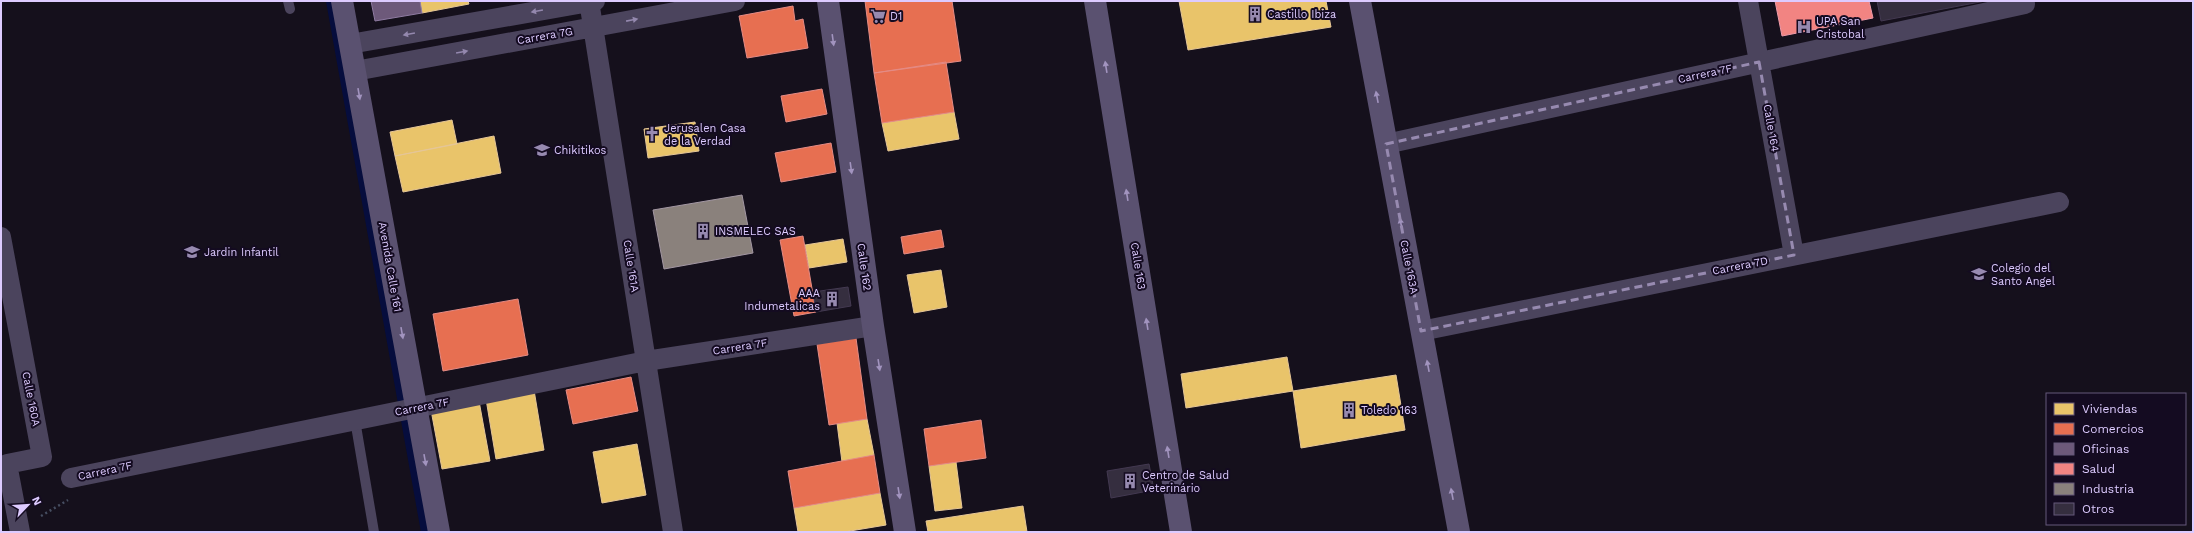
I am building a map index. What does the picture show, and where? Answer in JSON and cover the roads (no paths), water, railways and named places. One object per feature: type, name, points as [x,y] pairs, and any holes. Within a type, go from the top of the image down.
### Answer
[{"type":"main road","name":"Avenida Calle 161","points":[[342,1],[438,532]]},
{"type":"main road","name":"Calle 162","points":[[828,1],[873,326],[905,532]]},
{"type":"main road","name":"Calle 163","points":[[1095,1],[1181,532]]},
{"type":"main road","name":"Calle 163A","points":[[1360,1],[1459,532]]},
{"type":"street","points":[[350,44],[591,1]]},
{"type":"street","name":"Calle 161A","points":[[591,1],[673,532]]},
{"type":"street","name":"Carrera 7G","points":[[355,72],[735,1]]},
{"type":"street","name":"Calle 164","points":[[1748,1],[1794,255]]},
{"type":"street","name":"Carrera 7F","points":[[1386,144],[2025,4]]},
{"type":"street","name":"Carrera 7D","points":[[1422,331],[2059,202]]},
{"type":"street","name":"Calle 160A","points":[[1,237],[42,457],[7,464],[15,531]]},
{"type":"street","name":"Carrera 7F","points":[[70,478],[646,361],[873,326]]},
{"type":"lane","points":[[355,420],[374,532]]},
{"type":"waterway","points":[[330,1],[425,532]]},
{"type":"place","name":"Castillo Ibiza","points":[[1255,14]]},
{"type":"place","name":"D1","points":[[878,16]]},
{"type":"place","name":"UPA San Cristobal","points":[[1804,27]]},
{"type":"place","name":"Jerusalen Casa de la Verdad","points":[[652,134]]},
{"type":"place","name":"Chikitikos","points":[[542,150]]},
{"type":"place","name":"INSMELEC SAS","points":[[703,231]]},
{"type":"place","name":"Jardin Infantil","points":[[192,252]]},
{"type":"place","name":"Colegio del Santo Angel","points":[[1979,274]]},
{"type":"place","name":"AAA Indumetalicas","points":[[832,299]]},
{"type":"place","name":"Toledo 163","points":[[1349,410]]},
{"type":"place","name":"Centro de Salud Veterinário","points":[[1130,481]]}]
